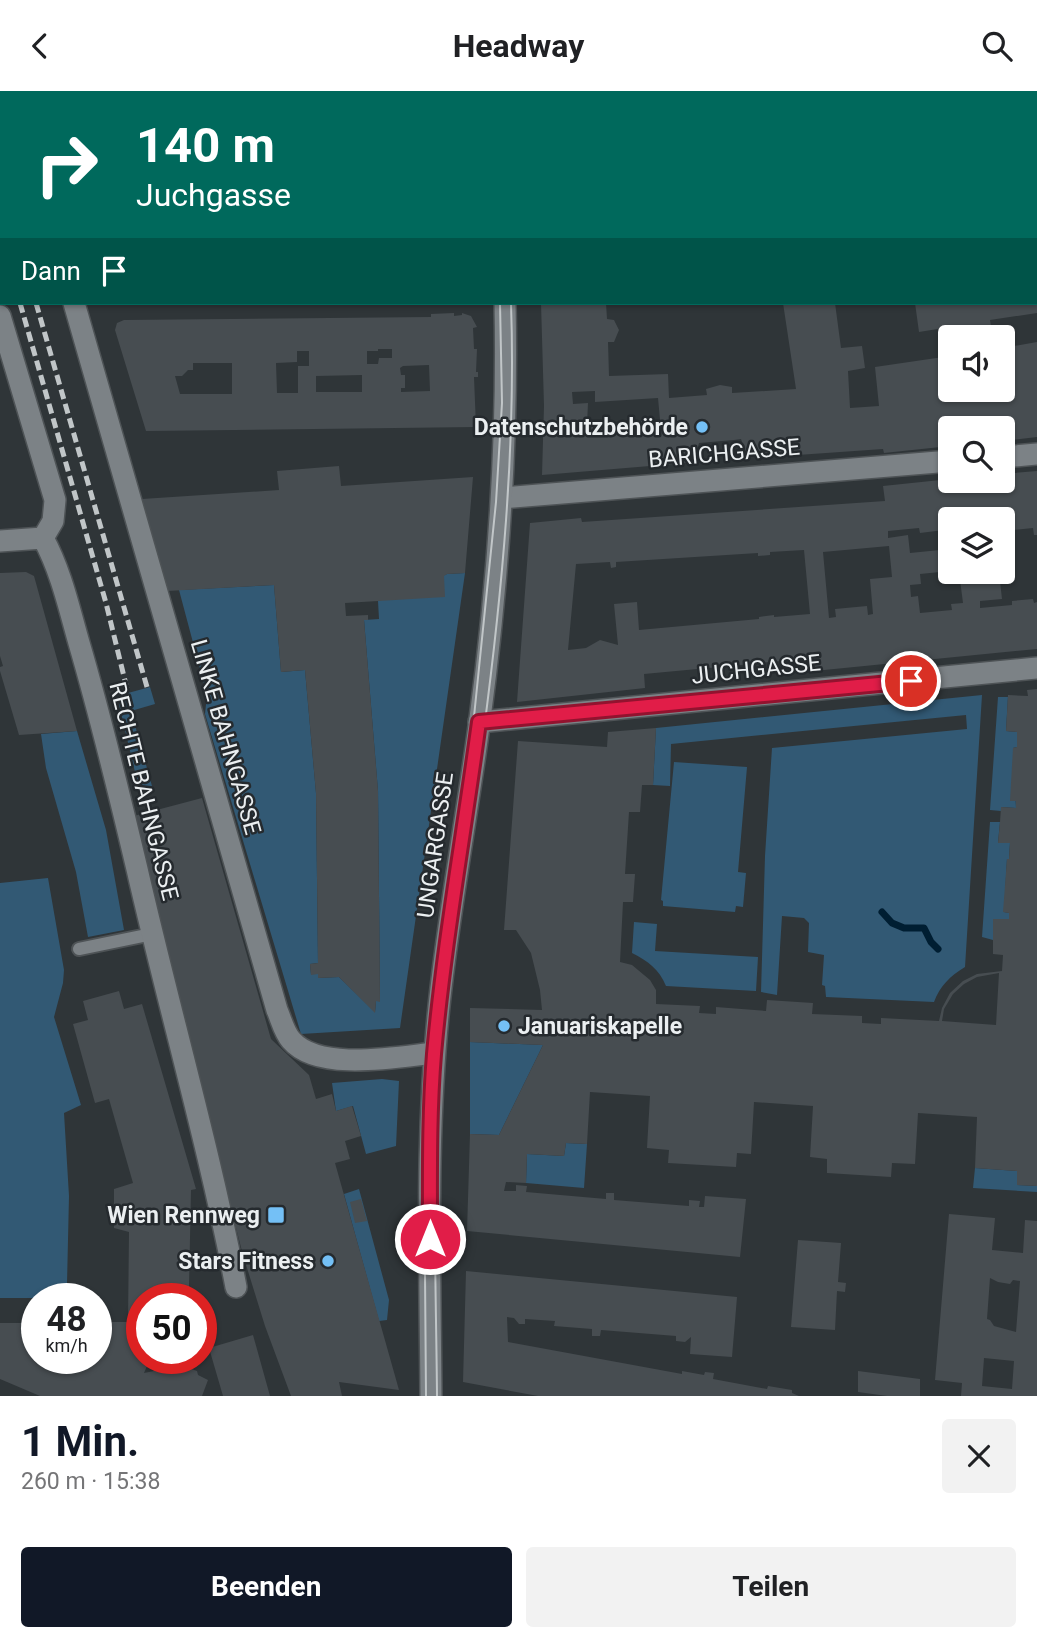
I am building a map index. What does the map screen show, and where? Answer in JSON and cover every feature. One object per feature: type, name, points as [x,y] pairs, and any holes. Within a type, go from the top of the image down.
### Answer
[{"type":"street","name":"LINKE BAHNGASSE","points":[[75,305],[277,1010],[289,1038],[302,1050],[323,1059],[362,1059],[434,1053]]},
{"type":"street","name":"UNGARGASSE","points":[[431,1396],[431,1109],[434,1053],[479,722],[502,498],[507,366],[505,305]]},
{"type":"street","points":[[0,316],[55,500],[53,521],[43,538],[0,541]]},
{"type":"street","points":[[1015,456],[1037,454]]},
{"type":"street","name":"BARICHGASSE","points":[[502,498],[938,462]]},
{"type":"street","name":"RECHTE BAHNGASSE","points":[[43,538],[62,583],[99,712],[218,1191],[236,1287]]},
{"type":"street","name":"JUCHGASSE","points":[[479,722],[1037,668]]},
{"type":"lane","points":[[79,949],[152,934]]},
{"type":"shaded area","points":[[465,573],[400,1028],[301,1034],[205,714],[207,695],[179,590],[274,585],[281,672],[305,670],[316,793],[318,963],[310,964],[311,974],[318,974],[318,978],[339,977],[375,1012],[376,1001],[380,1001],[378,791],[364,620],[379,619],[378,601],[447,574]]},
{"type":"shaded area","points":[[150,687],[155,704],[131,711],[152,786],[139,789],[117,696]]},
{"type":"shaded area","points":[[982,695],[965,967],[946,982],[934,1002],[826,997],[825,986],[822,985],[824,955],[808,952],[809,923],[804,918],[782,916],[777,995],[761,992],[765,856],[772,748],[967,729],[966,715],[671,744],[670,786],[653,785],[656,728]]},
{"type":"shaded area","points":[[998,697],[1008,697],[1006,731],[1017,732],[1017,747],[1013,748],[1016,808],[1001,807],[1001,811],[990,810]]},
{"type":"shaded area","points":[[77,731],[106,830],[124,930],[88,937],[76,872],[46,768],[41,734]]},
{"type":"shaded area","points":[[674,762],[747,767],[738,872],[746,873],[743,907],[736,906],[735,912],[663,906],[661,900]]},
{"type":"shaded area","points":[[990,822],[1000,822],[998,843],[1010,843],[1004,912],[1009,913],[1009,919],[994,919],[993,940],[982,937]]},
{"type":"shaded area","points":[[48,878],[64,970],[54,1017],[81,1105],[64,1113],[69,1196],[67,1283],[21,1283],[21,1298],[0,1298],[0,883]]},
{"type":"shaded area","points":[[634,922],[657,924],[655,951],[758,957],[756,991],[666,986],[652,966],[632,953]]},
{"type":"shaded area","points":[[470,1042],[543,1045],[499,1135],[470,1134]]},
{"type":"shaded area","points":[[382,1079],[399,1081],[396,1146],[366,1154],[353,1106],[336,1111],[332,1083]]},
{"type":"shaded area","points":[[566,1143],[587,1144],[584,1188],[526,1183],[527,1154],[564,1156]]},
{"type":"shaded area","points":[[975,1168],[1017,1171],[1017,1185],[1037,1186],[1037,1192],[973,1188]]},
{"type":"shaded area","points":[[359,1189],[389,1300],[387,1320],[379,1321],[344,1194]]},
{"type":"building","points":[[541,305],[606,305],[607,319],[614,320],[619,330],[614,342],[608,342],[609,376],[668,374],[669,398],[707,395],[706,389],[720,385],[732,387],[732,393],[796,389],[783,305],[835,305],[841,348],[862,346],[865,368],[848,371],[850,408],[879,406],[875,367],[938,358],[938,402],[1015,402],[1015,346],[1037,342],[1037,437],[1015,440],[1015,416],[938,416],[938,447],[884,453],[883,449],[756,458],[756,454],[745,451],[741,439],[699,443],[696,454],[685,459],[686,463],[542,475],[544,406]],"holes":[[[595,391],[595,402],[658,398],[660,420],[587,425],[588,403],[573,404],[572,392]]]},
{"type":"building","points":[[915,305],[1037,305],[1037,313],[990,320],[991,325],[938,325],[938,329],[919,332]]},
{"type":"building","points":[[454,313],[454,316],[462,313],[471,316],[477,327],[473,328],[478,372],[478,377],[474,377],[476,427],[146,431],[115,330],[117,323],[124,320],[431,317],[431,314]],"holes":[[[392,349],[392,358],[379,358],[378,364],[367,364],[367,351]],[[297,351],[309,351],[309,366],[298,366],[298,393],[277,393],[276,363],[297,362]],[[193,363],[232,363],[232,394],[180,394],[175,376],[182,376],[188,370],[193,370]],[[429,365],[430,391],[401,392],[401,388],[405,388],[405,375],[401,375],[400,368]],[[362,375],[362,392],[316,392],[316,376]]]},
{"type":"building","points":[[339,466],[341,486],[473,477],[465,573],[444,576],[445,597],[345,603],[346,616],[368,615],[368,620],[364,620],[378,791],[380,1002],[376,1001],[375,1013],[339,977],[318,978],[318,974],[311,975],[310,964],[318,963],[316,793],[305,670],[281,672],[274,585],[167,591],[142,499],[279,490],[277,471]]},
{"type":"building","points":[[1037,471],[1037,535],[1034,535],[1033,528],[1015,530],[1015,507],[938,507],[938,531],[920,533],[919,528],[888,531],[888,538],[908,535],[910,553],[938,550],[938,572],[920,574],[921,584],[910,585],[911,597],[918,596],[920,613],[952,610],[951,604],[963,603],[961,584],[1000,584],[1002,599],[980,601],[980,608],[1012,605],[1012,601],[1033,599],[1034,603],[1037,602],[1037,649],[814,671],[813,658],[644,674],[645,688],[517,702],[530,523],[581,518],[582,522],[885,501],[883,486],[938,480],[938,493],[1015,493],[1015,473]],"holes":[[[889,546],[892,577],[870,579],[873,614],[868,615],[867,606],[835,609],[836,617],[829,618],[823,552]],[[804,550],[810,614],[774,615],[759,619],[639,630],[637,602],[614,604],[618,645],[600,640],[586,648],[568,650],[576,564],[610,562],[611,568],[616,567],[616,562],[758,553],[758,556],[770,555],[770,552]]]},
{"type":"building","points":[[26,572],[34,576],[77,731],[19,735],[0,671],[3,666],[0,656],[0,573]]},
{"type":"building","points":[[1037,689],[1037,1186],[1017,1185],[1017,1171],[975,1168],[977,1117],[918,1113],[915,1164],[892,1163],[891,1177],[827,1173],[827,1159],[810,1157],[813,1106],[754,1102],[751,1154],[737,1153],[736,1167],[668,1163],[669,1150],[647,1148],[650,1096],[590,1092],[587,1144],[566,1143],[564,1156],[527,1154],[526,1183],[506,1182],[504,1191],[516,1191],[516,1185],[527,1186],[526,1192],[606,1199],[606,1193],[614,1193],[614,1200],[689,1206],[689,1200],[700,1201],[699,1207],[704,1207],[705,1196],[746,1199],[740,1257],[467,1231],[470,1134],[499,1135],[543,1045],[470,1042],[470,1008],[542,1010],[531,953],[516,930],[504,930],[518,741],[607,747],[608,732],[656,728],[653,785],[642,785],[640,812],[629,812],[625,874],[635,874],[633,902],[623,902],[620,962],[632,965],[650,980],[656,990],[656,1004],[700,1006],[699,1013],[716,1014],[716,1007],[766,1011],[767,1000],[813,1003],[812,1014],[862,1016],[862,1023],[881,1024],[881,1018],[939,1021],[950,993],[963,981],[977,974],[1002,971],[1003,955],[993,954],[993,919],[1009,919],[1009,913],[1003,912],[1010,843],[998,843],[1001,807],[1016,808],[1016,801],[1010,801],[1013,748],[1017,747],[1017,732],[1006,731],[1008,695],[1028,696],[1027,690]],"holes":[[[999,973],[996,1025],[942,1021],[944,1009],[953,994],[964,984],[977,977]]]},
{"type":"building","points":[[202,798],[271,1039],[309,1075],[316,1099],[332,1094],[336,1111],[352,1106],[361,1136],[345,1141],[350,1159],[335,1163],[399,1390],[339,1382],[342,1396],[291,1396],[265,1326],[243,1255],[179,1007],[134,816]]},
{"type":"building","points":[[119,991],[124,1009],[142,1004],[196,1189],[191,1190],[189,1283],[128,1283],[129,1232],[114,1228],[114,1189],[133,1183],[109,1099],[95,1103],[73,1024],[88,1020],[83,1001]]},
{"type":"building","points":[[361,1199],[367,1221],[355,1223],[350,1202]]},
{"type":"building","points":[[949,1214],[995,1218],[992,1250],[1023,1253],[1025,1220],[1037,1221],[1037,1396],[961,1396],[962,1383],[935,1380]],"holes":[[[990,1278],[1010,1284],[1013,1280],[1020,1281],[1016,1332],[994,1326],[987,1319]],[[984,1358],[1014,1361],[1012,1389],[982,1386]]]},
{"type":"building","points":[[798,1240],[841,1243],[838,1282],[846,1283],[845,1292],[837,1291],[835,1330],[791,1327]]},
{"type":"building","points":[[466,1271],[737,1297],[732,1357],[690,1354],[691,1337],[685,1342],[676,1341],[676,1336],[601,1330],[600,1336],[592,1336],[592,1329],[554,1326],[555,1321],[525,1319],[525,1324],[519,1324],[514,1318],[507,1317],[508,1342],[682,1374],[682,1371],[704,1375],[705,1372],[714,1373],[713,1379],[767,1389],[768,1386],[792,1390],[792,1393],[799,1396],[538,1396],[463,1382]]},
{"type":"building","points":[[112,1322],[126,1322],[126,1374],[198,1374],[208,1380],[202,1396],[40,1396],[0,1379],[0,1323],[21,1323],[21,1374],[112,1374]]},
{"type":"building","points":[[253,1335],[270,1396],[223,1396],[217,1374],[217,1346]]},
{"type":"building","points":[[858,1371],[920,1379],[920,1396],[887,1396],[858,1392]]},
{"type":"waterway","points":[[882,912],[892,923],[904,928],[924,928],[938,949]]},
{"type":"tram line","points":[[426,1396],[424,1149],[427,1080],[438,963],[471,746],[496,502],[502,403],[500,305]]},
{"type":"tram line","points":[[437,1396],[435,1206],[439,1063],[451,946],[483,737],[502,575],[511,412],[511,305]]},
{"type":"railway","points":[[21,305],[106,603],[128,693]]},
{"type":"railway","points":[[37,305],[147,687]]},
{"type":"place","name":"Datenschutzbehörde","points":[[702,427]]},
{"type":"place","name":"Januariskapelle","points":[[504,1026]]},
{"type":"place","name":"Wien Rennweg","points":[[276,1215]]},
{"type":"place","name":"Stars Fitness","points":[[328,1261]]},
{"type":"route","points":[[430,1239],[434,1053],[479,722],[911,681]]}]
